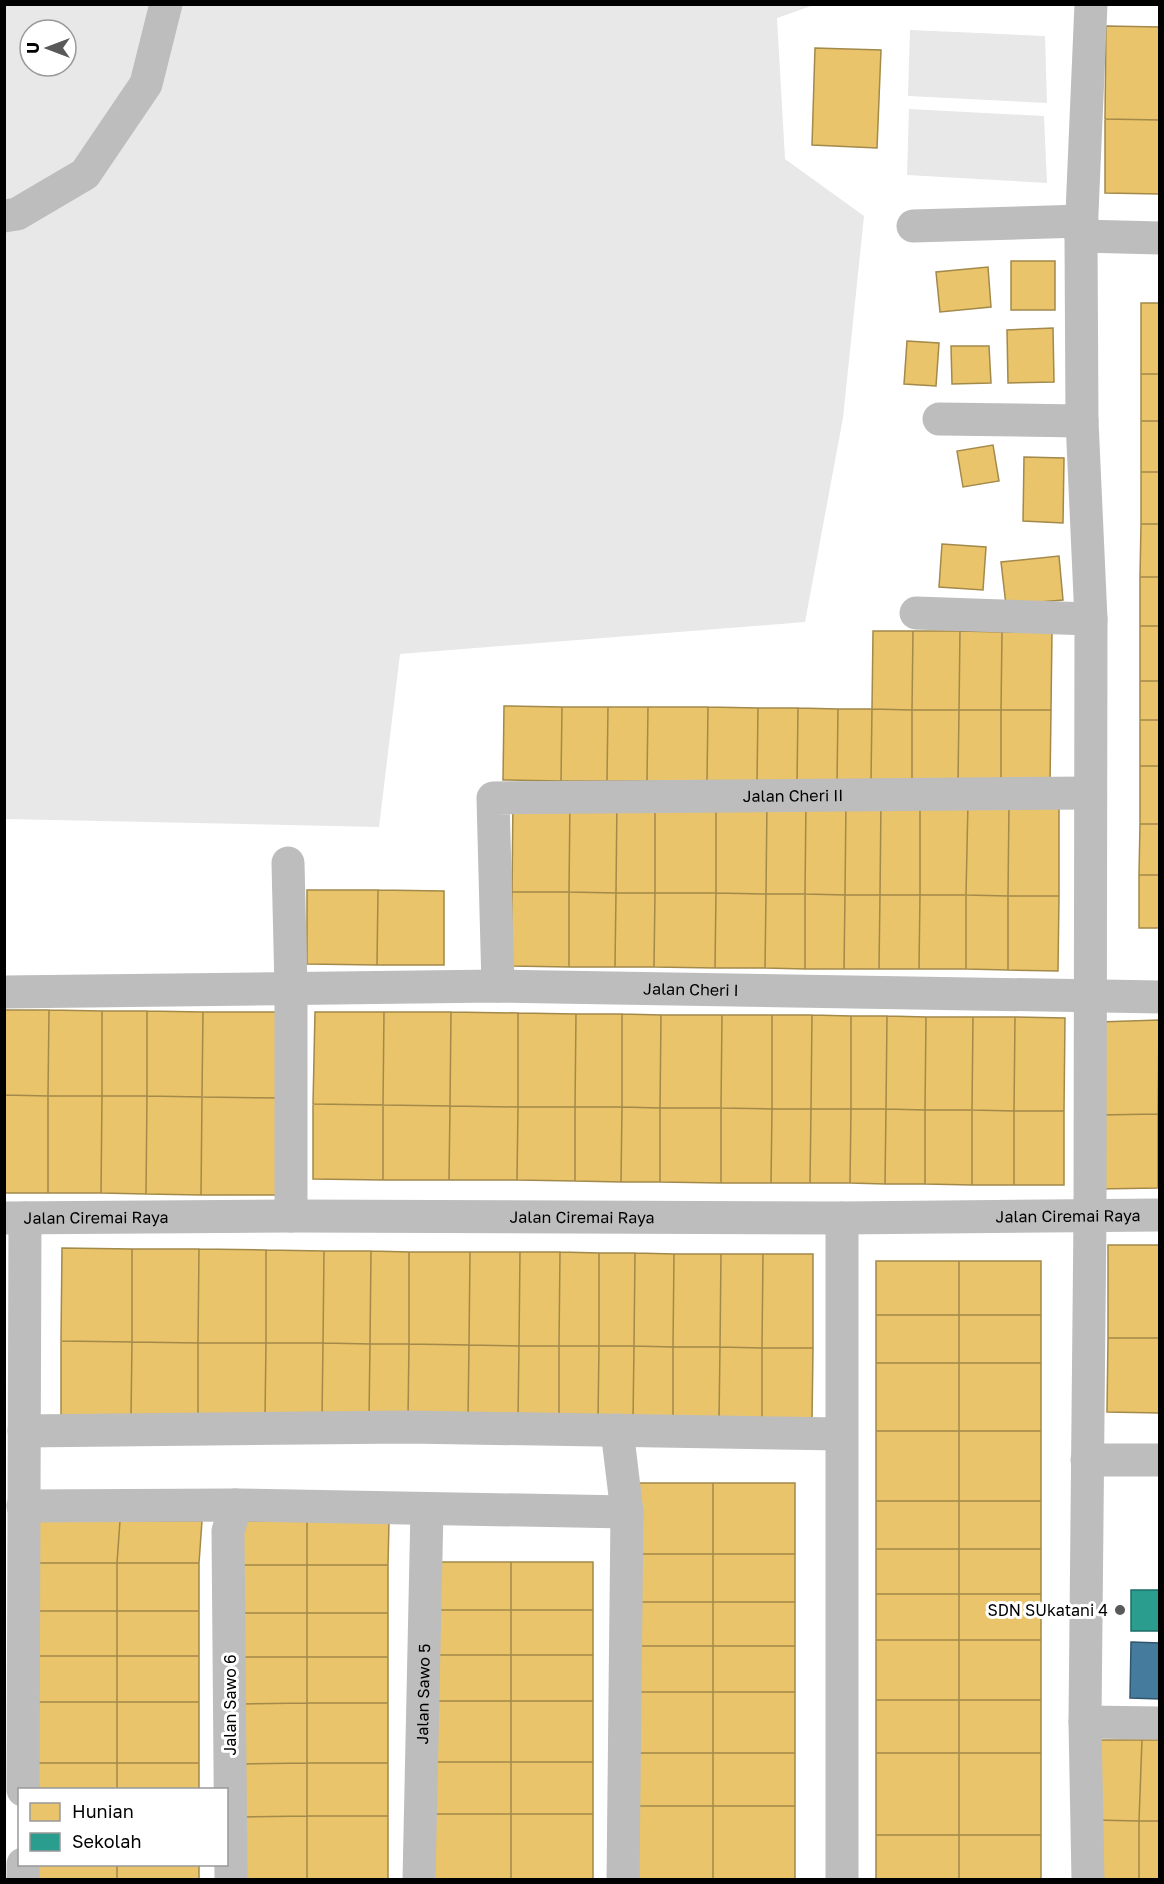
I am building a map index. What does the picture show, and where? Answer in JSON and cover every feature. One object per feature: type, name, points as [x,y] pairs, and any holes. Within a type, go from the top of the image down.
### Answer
[{"type":"street","points":[[4,216],[18,214],[85,174],[146,84],[166,4]]},
{"type":"street","points":[[1088,1880],[1085,1722],[1090,1215],[1091,619],[1082,421],[1081,229],[1091,4]]},
{"type":"street","points":[[913,226],[1081,229],[1160,238]]},
{"type":"street","points":[[939,420],[1082,421]]},
{"type":"street","points":[[916,613],[1091,619]]},
{"type":"street","name":"Jalan Cheri II","points":[[498,986],[493,798],[1090,793]]},
{"type":"street","points":[[288,863],[291,988],[291,1216]]},
{"type":"street","name":"Jalan Cheri I","points":[[4,992],[498,986],[1160,997]]},
{"type":"street","name":"Jalan Ciremai Raya","points":[[15,1218],[291,1216],[842,1218],[1160,1215]]},
{"type":"street","points":[[15,1218],[24,1431],[23,1788]]},
{"type":"street","points":[[842,1218],[842,1880]]},
{"type":"street","points":[[24,1431],[408,1427],[841,1434]]},
{"type":"street","points":[[617,1430],[627,1512],[623,1880]]},
{"type":"street","points":[[1088,1460],[1160,1460]]},
{"type":"street","points":[[23,1506],[232,1518],[427,1509],[627,1512]]},
{"type":"street","name":"Jalan Sawo 5","points":[[419,1880],[427,1509]]},
{"type":"street","name":"Jalan Sawo 6","points":[[231,1880],[232,1518]]},
{"type":"street","points":[[1085,1722],[1160,1723]]},
{"type":"shaded area","points":[[5,5],[814,5],[777,18],[785,159],[864,216],[843,418],[805,622],[400,654],[379,827],[5,819]]},
{"type":"shaded area","points":[[910,30],[1045,36],[1047,103],[908,96]]},
{"type":"shaded area","points":[[909,109],[1044,116],[1047,183],[907,175]]},
{"type":"building: Hunian","points":[[1106,26],[1160,27],[1160,120],[1105,119]]},
{"type":"building: Hunian","points":[[815,48],[881,50],[877,148],[812,145]]},
{"type":"building: Hunian","points":[[1105,119],[1160,120],[1160,194],[1105,193]]},
{"type":"building: Hunian","points":[[1011,261],[1055,261],[1055,310],[1011,310]]},
{"type":"building: Hunian","points":[[988,267],[991,307],[940,312],[936,272]]},
{"type":"building: Hunian","points":[[1141,303],[1160,303],[1160,374],[1141,374]]},
{"type":"building: Hunian","points":[[1053,328],[1054,382],[1008,383],[1007,330]]},
{"type":"building: Hunian","points":[[907,341],[939,343],[936,386],[904,384]]},
{"type":"building: Hunian","points":[[951,346],[989,346],[991,383],[952,384]]},
{"type":"building: Hunian","points":[[1141,374],[1160,374],[1160,421],[1141,421]]},
{"type":"building: Hunian","points":[[1141,421],[1160,421],[1160,472],[1141,472]]},
{"type":"building: Hunian","points":[[993,445],[999,481],[963,487],[957,451]]},
{"type":"building: Hunian","points":[[1024,457],[1064,458],[1063,523],[1023,521]]},
{"type":"building: Hunian","points":[[1141,472],[1160,472],[1160,524],[1141,524]]},
{"type":"building: Hunian","points":[[1141,524],[1160,524],[1160,577],[1140,577]]},
{"type":"building: Hunian","points":[[942,544],[986,547],[983,590],[939,587]]},
{"type":"building: Hunian","points":[[1059,556],[1063,600],[1006,605],[1001,562]]},
{"type":"building: Hunian","points":[[1140,577],[1160,577],[1160,626],[1140,626]]},
{"type":"building: Hunian","points":[[1140,626],[1160,626],[1160,681],[1140,681]]},
{"type":"building: Hunian","points":[[873,631],[913,631],[912,710],[872,709]]},
{"type":"building: Hunian","points":[[913,631],[960,631],[959,710],[912,710]]},
{"type":"building: Hunian","points":[[960,631],[1002,632],[1001,710],[959,710]]},
{"type":"building: Hunian","points":[[1002,632],[1052,632],[1051,710],[1001,710]]},
{"type":"building: Hunian","points":[[1140,681],[1160,681],[1160,720],[1140,720]]},
{"type":"building: Hunian","points":[[504,706],[562,707],[561,781],[503,780]]},
{"type":"building: Hunian","points":[[562,707],[608,707],[607,781],[561,781]]},
{"type":"building: Hunian","points":[[608,707],[648,707],[647,781],[607,781]]},
{"type":"building: Hunian","points":[[648,707],[708,707],[707,782],[647,781]]},
{"type":"building: Hunian","points":[[708,707],[758,708],[757,782],[707,782]]},
{"type":"building: Hunian","points":[[758,708],[798,708],[797,783],[757,782]]},
{"type":"building: Hunian","points":[[798,708],[838,709],[837,783],[797,783]]},
{"type":"building: Hunian","points":[[838,709],[872,709],[871,783],[837,783]]},
{"type":"building: Hunian","points":[[872,709],[912,710],[912,783],[871,783]]},
{"type":"building: Hunian","points":[[912,710],[959,710],[958,784],[912,783]]},
{"type":"building: Hunian","points":[[959,710],[1001,710],[1001,784],[958,784]]},
{"type":"building: Hunian","points":[[1001,710],[1051,710],[1050,785],[1001,784]]},
{"type":"building: Hunian","points":[[1140,720],[1160,720],[1160,766],[1140,766]]},
{"type":"building: Hunian","points":[[1140,766],[1160,766],[1160,824],[1140,824]]},
{"type":"building: Hunian","points":[[513,799],[570,799],[569,892],[512,892]]},
{"type":"building: Hunian","points":[[570,799],[617,799],[616,893],[569,892]]},
{"type":"building: Hunian","points":[[617,799],[655,800],[655,893],[616,893]]},
{"type":"building: Hunian","points":[[655,800],[716,800],[716,893],[655,893]]},
{"type":"building: Hunian","points":[[716,800],[767,801],[766,894],[716,893]]},
{"type":"building: Hunian","points":[[767,801],[806,801],[805,894],[766,894]]},
{"type":"building: Hunian","points":[[806,801],[846,801],[845,895],[805,894]]},
{"type":"building: Hunian","points":[[846,801],[881,801],[880,895],[845,895]]},
{"type":"building: Hunian","points":[[881,801],[920,802],[920,895],[880,895]]},
{"type":"building: Hunian","points":[[920,802],[968,802],[966,895],[920,895]]},
{"type":"building: Hunian","points":[[968,802],[1009,803],[1008,896],[966,895]]},
{"type":"building: Hunian","points":[[1009,803],[1059,803],[1059,896],[1008,896]]},
{"type":"building: Hunian","points":[[1140,824],[1160,824],[1160,875],[1139,875]]},
{"type":"building: Hunian","points":[[1139,875],[1160,875],[1160,928],[1139,928]]},
{"type":"building: Hunian","points":[[307,890],[378,890],[377,965],[307,964]]},
{"type":"building: Hunian","points":[[378,890],[444,891],[444,965],[377,965]]},
{"type":"building: Hunian","points":[[512,892],[569,892],[569,967],[511,966]]},
{"type":"building: Hunian","points":[[569,892],[616,893],[615,967],[569,967]]},
{"type":"building: Hunian","points":[[616,893],[655,893],[654,967],[615,967]]},
{"type":"building: Hunian","points":[[655,893],[716,893],[715,968],[654,967]]},
{"type":"building: Hunian","points":[[716,893],[766,894],[765,968],[715,968]]},
{"type":"building: Hunian","points":[[766,894],[805,894],[805,969],[765,968]]},
{"type":"building: Hunian","points":[[805,894],[845,895],[844,969],[805,969]]},
{"type":"building: Hunian","points":[[845,895],[880,895],[879,969],[844,969]]},
{"type":"building: Hunian","points":[[880,895],[920,895],[919,969],[879,969]]},
{"type":"building: Hunian","points":[[920,895],[966,895],[966,969],[919,969]]},
{"type":"building: Hunian","points":[[966,895],[1008,896],[1008,970],[966,969]]},
{"type":"building: Hunian","points":[[1008,896],[1059,896],[1058,971],[1008,970]]},
{"type":"building: Hunian","points":[[5,1010],[49,1010],[48,1096],[5,1095]]},
{"type":"building: Hunian","points":[[49,1010],[102,1011],[102,1096],[48,1096]]},
{"type":"building: Hunian","points":[[102,1011],[147,1011],[147,1096],[102,1096]]},
{"type":"building: Hunian","points":[[147,1011],[203,1012],[202,1097],[147,1096]]},
{"type":"building: Hunian","points":[[203,1012],[285,1012],[284,1098],[202,1097]]},
{"type":"building: Hunian","points":[[315,1012],[384,1012],[383,1105],[313,1104]]},
{"type":"building: Hunian","points":[[384,1012],[451,1012],[450,1106],[383,1105]]},
{"type":"building: Hunian","points":[[451,1012],[518,1013],[518,1107],[450,1106]]},
{"type":"building: Hunian","points":[[518,1013],[576,1014],[575,1107],[518,1107]]},
{"type":"building: Hunian","points":[[576,1014],[622,1014],[622,1107],[575,1107]]},
{"type":"building: Hunian","points":[[622,1014],[661,1015],[660,1108],[622,1107]]},
{"type":"building: Hunian","points":[[661,1015],[722,1015],[721,1108],[660,1108]]},
{"type":"building: Hunian","points":[[722,1015],[772,1015],[772,1109],[721,1108]]},
{"type":"building: Hunian","points":[[772,1015],[812,1015],[811,1109],[772,1109]]},
{"type":"building: Hunian","points":[[812,1015],[851,1016],[851,1109],[811,1109]]},
{"type":"building: Hunian","points":[[851,1016],[887,1016],[886,1109],[851,1109]]},
{"type":"building: Hunian","points":[[887,1016],[926,1017],[925,1110],[886,1109]]},
{"type":"building: Hunian","points":[[926,1017],[973,1017],[972,1110],[925,1110]]},
{"type":"building: Hunian","points":[[973,1017],[1015,1017],[1014,1111],[972,1110]]},
{"type":"building: Hunian","points":[[1015,1017],[1065,1018],[1064,1111],[1014,1111]]},
{"type":"building: Hunian","points":[[1159,1020],[1160,1114],[1158,1114]]},
{"type":"building: Hunian","points":[[1159,1020],[1158,1114],[1098,1115],[1099,1022]]},
{"type":"building: Hunian","points":[[5,1095],[48,1096],[48,1193],[4,1193]]},
{"type":"building: Hunian","points":[[48,1096],[102,1096],[101,1193],[48,1193]]},
{"type":"building: Hunian","points":[[102,1096],[147,1096],[146,1194],[101,1193]]},
{"type":"building: Hunian","points":[[147,1096],[202,1097],[201,1195],[146,1194]]},
{"type":"building: Hunian","points":[[202,1097],[284,1098],[284,1195],[201,1195]]},
{"type":"building: Hunian","points":[[313,1104],[383,1105],[383,1180],[313,1179]]},
{"type":"building: Hunian","points":[[383,1105],[450,1106],[449,1180],[383,1180]]},
{"type":"building: Hunian","points":[[450,1106],[518,1107],[517,1180],[449,1180]]},
{"type":"building: Hunian","points":[[518,1107],[575,1107],[575,1181],[517,1180]]},
{"type":"building: Hunian","points":[[575,1107],[622,1107],[621,1182],[575,1181]]},
{"type":"building: Hunian","points":[[622,1107],[660,1108],[660,1182],[621,1182]]},
{"type":"building: Hunian","points":[[660,1108],[721,1108],[721,1183],[660,1182]]},
{"type":"building: Hunian","points":[[721,1108],[772,1109],[771,1183],[721,1183]]},
{"type":"building: Hunian","points":[[772,1109],[811,1109],[810,1183],[771,1183]]},
{"type":"building: Hunian","points":[[811,1109],[851,1109],[850,1183],[810,1183]]},
{"type":"building: Hunian","points":[[851,1109],[886,1109],[885,1184],[850,1183]]},
{"type":"building: Hunian","points":[[886,1109],[925,1110],[925,1184],[885,1184]]},
{"type":"building: Hunian","points":[[925,1110],[972,1110],[972,1185],[925,1184]]},
{"type":"building: Hunian","points":[[972,1110],[1014,1111],[1014,1185],[972,1185]]},
{"type":"building: Hunian","points":[[1014,1111],[1064,1111],[1064,1185],[1014,1185]]},
{"type":"building: Hunian","points":[[1158,1114],[1158,1188],[1097,1189],[1098,1115]]},
{"type":"building: Hunian","points":[[1158,1114],[1160,1114],[1160,1188],[1158,1188]]},
{"type":"building: Hunian","points":[[1108,1245],[1160,1245],[1160,1338],[1108,1338]]},
{"type":"building: Hunian","points":[[62,1248],[132,1249],[132,1342],[61,1341]]},
{"type":"building: Hunian","points":[[132,1249],[199,1249],[198,1343],[132,1342]]},
{"type":"building: Hunian","points":[[199,1249],[266,1250],[266,1343],[198,1343]]},
{"type":"building: Hunian","points":[[266,1250],[324,1251],[323,1343],[266,1343]]},
{"type":"building: Hunian","points":[[324,1251],[371,1251],[370,1344],[323,1343]]},
{"type":"building: Hunian","points":[[371,1251],[409,1252],[409,1344],[370,1344]]},
{"type":"building: Hunian","points":[[409,1252],[470,1252],[469,1345],[409,1344]]},
{"type":"building: Hunian","points":[[470,1252],[520,1252],[519,1346],[469,1345]]},
{"type":"building: Hunian","points":[[520,1252],[560,1252],[559,1346],[519,1346]]},
{"type":"building: Hunian","points":[[560,1252],[599,1253],[599,1346],[559,1346]]},
{"type":"building: Hunian","points":[[599,1253],[635,1253],[634,1346],[599,1346]]},
{"type":"building: Hunian","points":[[635,1253],[674,1254],[673,1347],[634,1346]]},
{"type":"building: Hunian","points":[[674,1254],[721,1254],[720,1347],[673,1347]]},
{"type":"building: Hunian","points":[[721,1254],[763,1254],[762,1348],[720,1347]]},
{"type":"building: Hunian","points":[[763,1254],[813,1254],[813,1348],[762,1348]]},
{"type":"building: Hunian","points":[[876,1261],[959,1261],[959,1315],[876,1315]]},
{"type":"building: Hunian","points":[[959,1261],[1041,1261],[1041,1315],[959,1315]]},
{"type":"building: Hunian","points":[[876,1315],[959,1315],[959,1363],[876,1363]]},
{"type":"building: Hunian","points":[[959,1315],[1041,1315],[1041,1363],[959,1363]]},
{"type":"building: Hunian","points":[[1108,1338],[1160,1338],[1160,1413],[1107,1412]]},
{"type":"building: Hunian","points":[[61,1341],[132,1342],[131,1416],[61,1416]]},
{"type":"building: Hunian","points":[[132,1342],[198,1343],[198,1417],[131,1416]]},
{"type":"building: Hunian","points":[[198,1343],[266,1343],[265,1417],[198,1417]]},
{"type":"building: Hunian","points":[[266,1343],[323,1343],[322,1418],[265,1417]]},
{"type":"building: Hunian","points":[[323,1343],[370,1344],[369,1418],[322,1418]]},
{"type":"building: Hunian","points":[[370,1344],[409,1344],[408,1419],[369,1418]]},
{"type":"building: Hunian","points":[[409,1344],[469,1345],[468,1419],[408,1419]]},
{"type":"building: Hunian","points":[[469,1345],[519,1346],[518,1419],[468,1419]]},
{"type":"building: Hunian","points":[[519,1346],[559,1346],[559,1420],[518,1419]]},
{"type":"building: Hunian","points":[[559,1346],[599,1346],[598,1420],[559,1420]]},
{"type":"building: Hunian","points":[[599,1346],[634,1346],[633,1420],[598,1420]]},
{"type":"building: Hunian","points":[[634,1346],[673,1347],[673,1421],[633,1420]]},
{"type":"building: Hunian","points":[[673,1347],[720,1347],[719,1421],[673,1421]]},
{"type":"building: Hunian","points":[[720,1347],[762,1348],[762,1422],[719,1421]]},
{"type":"building: Hunian","points":[[762,1348],[813,1348],[812,1422],[762,1422]]},
{"type":"building: Hunian","points":[[876,1363],[959,1363],[959,1431],[876,1431]]},
{"type":"building: Hunian","points":[[959,1363],[1041,1363],[1041,1431],[959,1431]]},
{"type":"building: Hunian","points":[[876,1431],[959,1431],[959,1501],[876,1501]]},
{"type":"building: Hunian","points":[[959,1431],[1041,1431],[1041,1501],[959,1501]]},
{"type":"building: Hunian","points":[[631,1483],[713,1483],[713,1554],[631,1554]]},
{"type":"building: Hunian","points":[[713,1483],[795,1483],[795,1554],[713,1554]]},
{"type":"building: Hunian","points":[[876,1501],[959,1501],[959,1549],[876,1549]]},
{"type":"building: Hunian","points":[[959,1501],[1041,1501],[1041,1549],[959,1549]]},
{"type":"building: Hunian","points":[[38,1521],[120,1521],[117,1563],[35,1563]]},
{"type":"building: Hunian","points":[[120,1521],[202,1521],[199,1563],[117,1563]]},
{"type":"building: Hunian","points":[[240,1521],[307,1521],[307,1565],[239,1565]]},
{"type":"building: Hunian","points":[[307,1521],[389,1521],[388,1565],[307,1565]]},
{"type":"building: Hunian","points":[[876,1549],[959,1549],[959,1594],[876,1594]]},
{"type":"building: Hunian","points":[[959,1549],[1041,1549],[1041,1594],[959,1594]]},
{"type":"building: Hunian","points":[[631,1554],[713,1554],[713,1602],[631,1602]]},
{"type":"building: Hunian","points":[[713,1554],[795,1554],[795,1602],[713,1602]]},
{"type":"building: Hunian","points":[[429,1562],[511,1562],[511,1610],[429,1610]]},
{"type":"building: Hunian","points":[[511,1562],[593,1562],[593,1610],[511,1610]]},
{"type":"building: Hunian","points":[[35,1563],[117,1563],[117,1611],[35,1611]]},
{"type":"building: Hunian","points":[[117,1563],[199,1563],[199,1611],[117,1611]]},
{"type":"building: Hunian","points":[[239,1565],[307,1565],[307,1613],[239,1613]]},
{"type":"building: Hunian","points":[[307,1565],[388,1565],[388,1613],[307,1613]]},
{"type":"building: Hunian","points":[[876,1594],[959,1594],[959,1640],[876,1640]]},
{"type":"building: Hunian","points":[[959,1594],[1041,1594],[1041,1640],[959,1640]]},
{"type":"building: Hunian","points":[[631,1602],[713,1602],[713,1646],[631,1646]]},
{"type":"building: Hunian","points":[[713,1602],[795,1602],[795,1646],[713,1646]]},
{"type":"building: Hunian","points":[[429,1610],[511,1610],[511,1655],[429,1655]]},
{"type":"building: Hunian","points":[[511,1610],[593,1610],[593,1655],[511,1655]]},
{"type":"building: Hunian","points":[[35,1611],[117,1611],[117,1656],[35,1656]]},
{"type":"building: Hunian","points":[[117,1611],[199,1611],[199,1656],[117,1656]]},
{"type":"building: Hunian","points":[[239,1613],[307,1613],[307,1657],[239,1657]]},
{"type":"building: Hunian","points":[[307,1613],[388,1613],[388,1657],[307,1657]]},
{"type":"building: Hunian","points":[[876,1640],[959,1640],[959,1700],[876,1700]]},
{"type":"building: Hunian","points":[[959,1640],[1041,1640],[1041,1700],[959,1700]]},
{"type":"building: Hunian","points":[[631,1646],[713,1646],[713,1692],[631,1692]]},
{"type":"building: Hunian","points":[[713,1646],[795,1646],[795,1692],[713,1692]]},
{"type":"building: Hunian","points":[[429,1655],[511,1655],[511,1701],[429,1701]]},
{"type":"building: Hunian","points":[[511,1655],[593,1655],[593,1701],[511,1701]]},
{"type":"building: Hunian","points":[[35,1656],[117,1656],[117,1702],[35,1702]]},
{"type":"building: Hunian","points":[[117,1656],[199,1656],[199,1702],[117,1702]]},
{"type":"building: Hunian","points":[[239,1657],[307,1657],[307,1703],[239,1704]]},
{"type":"building: Hunian","points":[[307,1657],[388,1657],[388,1703],[307,1703]]},
{"type":"building: Hunian","points":[[631,1692],[713,1692],[713,1753],[631,1753]]},
{"type":"building: Hunian","points":[[713,1692],[795,1692],[795,1753],[713,1753]]},
{"type":"building: Hunian","points":[[876,1700],[959,1700],[959,1753],[876,1753]]},
{"type":"building: Hunian","points":[[959,1700],[1041,1700],[1041,1753],[959,1753]]},
{"type":"building: Hunian","points":[[429,1701],[511,1701],[511,1762],[429,1762]]},
{"type":"building: Hunian","points":[[511,1701],[593,1701],[593,1762],[511,1762]]},
{"type":"building: Hunian","points":[[35,1702],[117,1702],[117,1763],[35,1763]]},
{"type":"building: Hunian","points":[[117,1702],[199,1702],[199,1763],[117,1763]]},
{"type":"building: Hunian","points":[[307,1703],[388,1703],[388,1763],[307,1763]]},
{"type":"building: Hunian","points":[[307,1703],[307,1763],[239,1764],[239,1704]]},
{"type":"building: Hunian","points":[[1097,1740],[1142,1740],[1139,1821],[1095,1820]]},
{"type":"building: Hunian","points":[[1142,1740],[1160,1740],[1160,1821],[1139,1821]]},
{"type":"building: Hunian","points":[[631,1753],[713,1753],[713,1806],[631,1806]]},
{"type":"building: Hunian","points":[[713,1753],[795,1753],[795,1806],[713,1806]]},
{"type":"building: Hunian","points":[[876,1753],[959,1753],[959,1835],[876,1835]]},
{"type":"building: Hunian","points":[[959,1753],[1041,1753],[1041,1835],[959,1835]]},
{"type":"building: Hunian","points":[[429,1762],[511,1762],[511,1814],[429,1814]]},
{"type":"building: Hunian","points":[[511,1762],[593,1762],[593,1814],[511,1814]]},
{"type":"building: Hunian","points":[[35,1763],[117,1763],[117,1788],[35,1788]]},
{"type":"building: Hunian","points":[[117,1763],[199,1763],[199,1788],[117,1788]]},
{"type":"building: Hunian","points":[[307,1763],[307,1816],[239,1817],[239,1764]]},
{"type":"building: Hunian","points":[[307,1763],[388,1763],[388,1816],[307,1816]]},
{"type":"building: Hunian","points":[[631,1806],[713,1806],[713,1880],[631,1880]]},
{"type":"building: Hunian","points":[[713,1806],[795,1806],[795,1880],[713,1880]]},
{"type":"building: Hunian","points":[[429,1814],[511,1814],[511,1880],[429,1880]]},
{"type":"building: Hunian","points":[[511,1814],[593,1814],[593,1880],[511,1880]]},
{"type":"building: Hunian","points":[[307,1816],[307,1880],[239,1880],[239,1817]]},
{"type":"building: Hunian","points":[[307,1816],[388,1816],[388,1880],[307,1880]]},
{"type":"building: Hunian","points":[[1095,1820],[1139,1821],[1139,1880],[1094,1880]]},
{"type":"building: Hunian","points":[[1139,1821],[1160,1821],[1160,1880],[1139,1880]]},
{"type":"building: Hunian","points":[[876,1835],[959,1835],[959,1880],[876,1880]]},
{"type":"building: Hunian","points":[[959,1835],[1041,1835],[1041,1880],[959,1880]]},
{"type":"building: Hunian","points":[[35,1866],[117,1866],[117,1880],[35,1880]]},
{"type":"building: Hunian","points":[[117,1866],[199,1866],[199,1880],[117,1880]]},
{"type":"building: Sekolah","points":[[1131,1590],[1160,1590],[1160,1631],[1131,1631]]},
{"type":"building: Publik","points":[[1131,1642],[1160,1643],[1160,1699],[1130,1698]]},
{"type":"place","name":"SDN SUkatani 4","points":[[1120,1610]]}]
